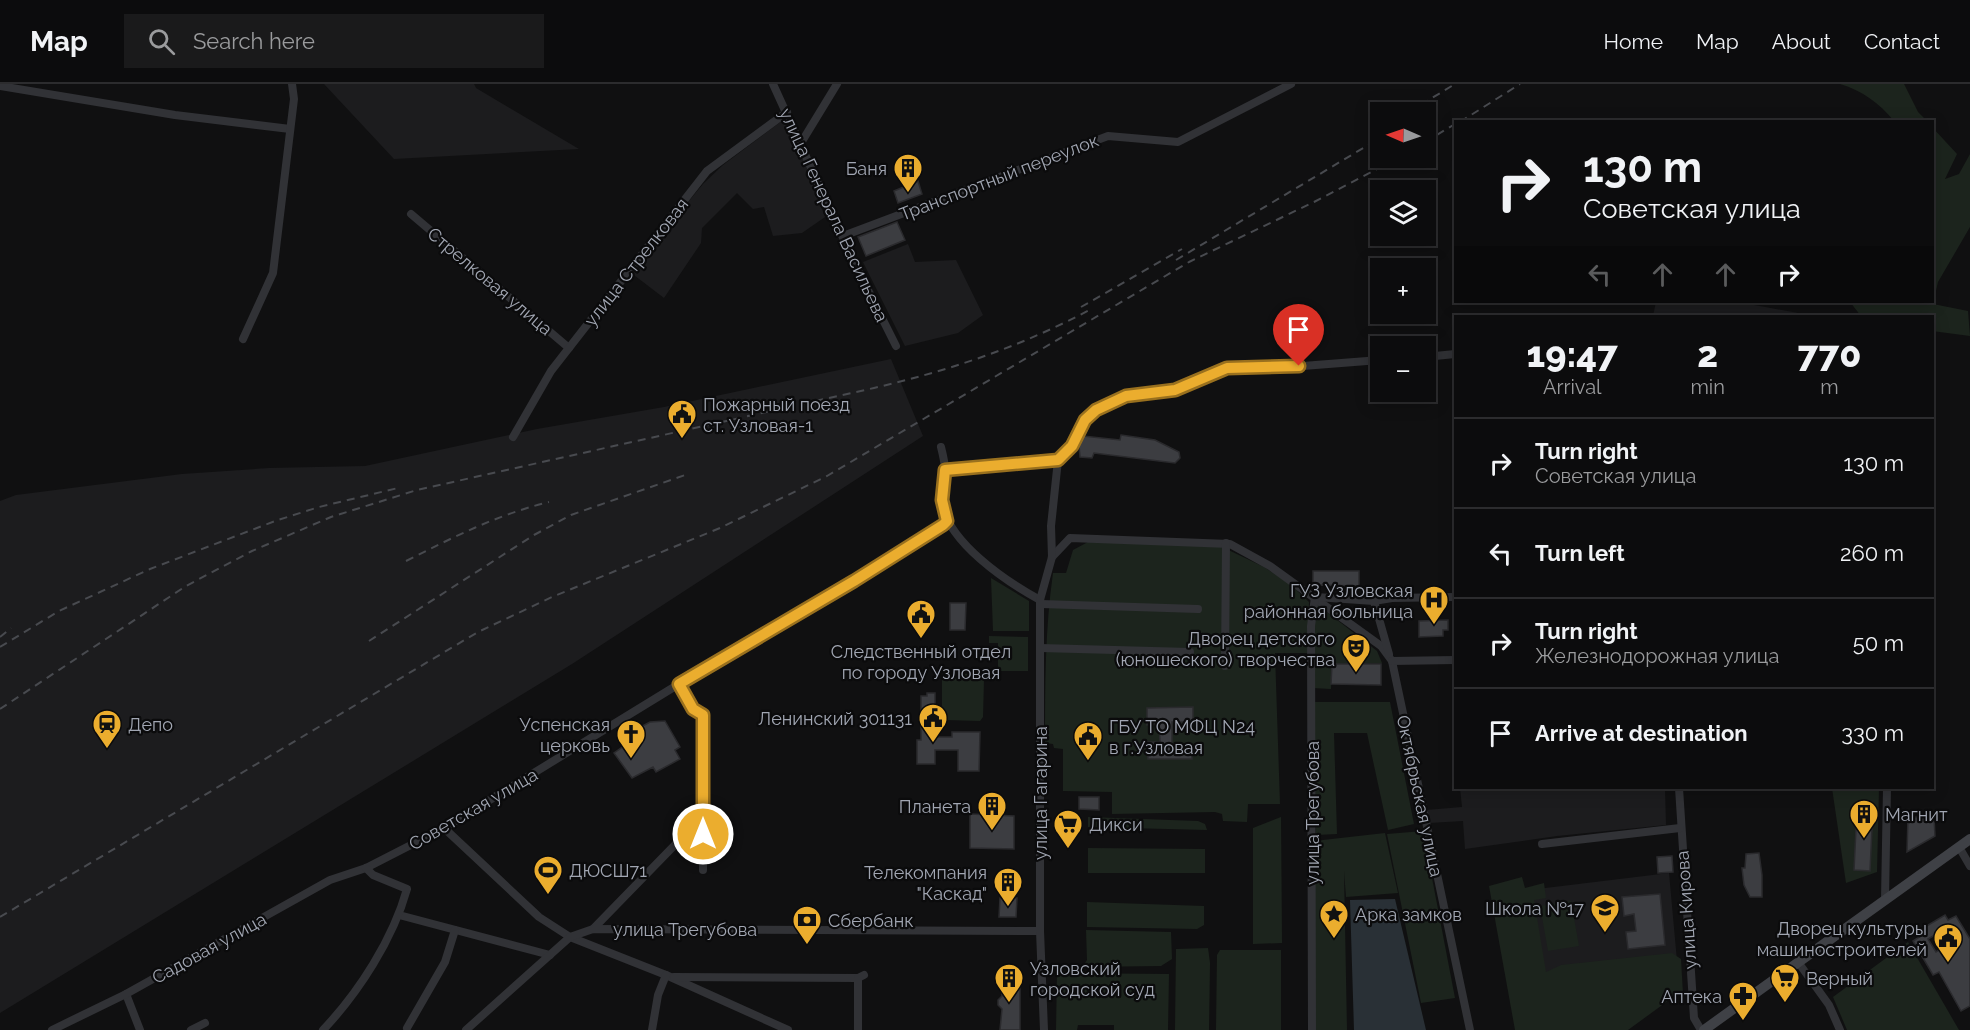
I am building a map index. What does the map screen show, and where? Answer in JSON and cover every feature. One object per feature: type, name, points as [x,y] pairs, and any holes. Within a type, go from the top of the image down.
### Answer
[{"type":"main road","points":[[1702,1030],[1970,839]]},
{"type":"street","points":[[243,339],[273,273],[294,99],[292,84]]},
{"type":"street","name":"улица Генерала Васильева","points":[[773,84],[896,346]]},
{"type":"street","points":[[801,143],[837,84]]},
{"type":"street","name":"Транспортный переулок","points":[[843,236],[1108,136],[1178,142],[1287,85]]},
{"type":"street","points":[[0,86],[175,115],[290,129]]},
{"type":"street","name":"улица Стрелковая","points":[[513,437],[552,371],[707,171],[720,159],[787,112]]},
{"type":"street","name":"Стрелковая улица","points":[[411,214],[569,348]]},
{"type":"street","points":[[1436,356],[1454,354]]},
{"type":"street","points":[[945,470],[1058,460],[1072,446],[1085,420],[1096,410],[1126,396],[1175,390],[1227,368],[1277,368],[1370,361]]},
{"type":"street","points":[[941,447],[945,470],[942,500],[947,521],[988,565],[1020,589],[1041,602],[1198,609]]},
{"type":"street","name":"улица Гагарина","points":[[1044,1030],[1040,931],[1041,602],[1052,557],[1051,526],[1058,460]]},
{"type":"street","name":"Советская улица","points":[[366,868],[444,828],[679,684],[884,563],[947,521]]},
{"type":"street","points":[[1052,557],[1070,538],[1226,543],[1270,566],[1314,597],[1381,646],[1392,661],[1454,660]]},
{"type":"street","points":[[1224,666],[1226,543]]},
{"type":"street","points":[[1314,597],[1374,601],[1392,598],[1454,597]]},
{"type":"street","name":"улица Трегубова","points":[[1312,1030],[1311,626],[1314,597]]},
{"type":"street","name":"Октябрьская улица","points":[[1374,601],[1392,661],[1470,1030]]},
{"type":"street","points":[[1040,648],[1190,652]]},
{"type":"street","points":[[679,684],[693,709],[703,715],[703,870]]},
{"type":"street","name":"улица Кирова","points":[[1678,789],[1694,1018],[1702,1030]]},
{"type":"street","points":[[1885,899],[1887,789]]},
{"type":"street","points":[[593,929],[703,816]]},
{"type":"street","points":[[444,828],[539,918],[570,937],[466,1030]]},
{"type":"street","points":[[1542,844],[1680,828]]},
{"type":"street","points":[[1959,847],[1970,866]]},
{"type":"street","points":[[322,1030],[356,992],[399,915],[407,889],[373,875],[366,868]]},
{"type":"street","name":"Садовая улица","points":[[52,1030],[126,994],[330,880],[366,868]]},
{"type":"street","points":[[399,915],[550,955]]},
{"type":"street","name":"улица Трегубова","points":[[570,937],[593,929],[1040,931]]},
{"type":"street","points":[[407,1028],[445,962],[455,930]]},
{"type":"street","name":"улица Трегубова","points":[[570,937],[668,976],[788,1030]]},
{"type":"street","points":[[1798,962],[1829,1005],[1840,1030]]},
{"type":"street","points":[[652,1030],[658,995],[668,976],[861,977],[858,1030]]},
{"type":"street","points":[[126,994],[140,1030]]},
{"type":"street","points":[[191,1030],[205,1023]]},
{"type":"shaded area","points":[[324,84],[474,84],[476,88],[579,149],[394,159]]},
{"type":"shaded area","points":[[1840,84],[1904,84],[1918,112],[1926,120],[1893,120],[1870,98]]},
{"type":"shaded area","points":[[787,117],[807,161],[811,181],[825,217],[802,233],[773,236],[764,207],[753,209],[737,193],[702,228],[701,243],[664,298],[630,272],[703,184],[723,165]]},
{"type":"shaded area","points":[[1934,129],[1957,154],[1945,179],[1959,174],[1970,154],[1970,227],[1938,282],[1934,300]]},
{"type":"shaded area","points":[[908,244],[915,262],[956,260],[983,315],[958,333],[905,346],[863,262]]},
{"type":"shaded area","points":[[1656,303],[1743,303],[1809,315],[1653,315]]},
{"type":"shaded area","points":[[1851,303],[1933,303],[1968,311],[1970,336],[1934,331],[1934,315],[1860,315]]},
{"type":"shaded area","points":[[891,359],[923,436],[572,664],[0,1013],[0,501],[16,495],[182,474],[269,468],[365,466],[537,429],[664,407]]},
{"type":"shaded area","points":[[1088,542],[1220,546],[1264,567],[1291,585],[1309,602],[1307,653],[1275,653],[1280,804],[1248,804],[1247,822],[1223,821],[1222,814],[1215,812],[1112,814],[1112,792],[1063,791],[1063,749],[1054,748],[1053,744],[1045,743],[1046,658],[1050,594],[1053,573],[1066,573],[1073,550]]},
{"type":"shaded area","points":[[991,578],[1029,601],[1029,631],[993,631]]},
{"type":"shaded area","points":[[1314,602],[1377,651],[1382,663],[1332,664],[1331,689],[1313,688]]},
{"type":"shaded area","points":[[989,636],[1028,637],[1028,671],[998,671],[998,643],[989,643]]},
{"type":"shaded area","points":[[945,674],[981,674],[984,679],[983,717],[980,721],[945,720],[942,715],[942,679]]},
{"type":"shaded area","points":[[1313,702],[1390,702],[1414,824],[1388,830],[1367,733],[1334,733],[1337,834],[1316,835]]},
{"type":"shaded area","points":[[1460,789],[1665,789],[1666,825],[1557,836],[1465,849],[1463,821],[1429,823],[1426,810],[1462,807]]},
{"type":"shaded area","points":[[1832,789],[1879,789],[1877,872],[1846,883]]},
{"type":"shaded area","points":[[1088,817],[1198,821],[1205,824],[1207,830],[1088,827]]},
{"type":"shaded area","points":[[1281,817],[1282,943],[1253,944],[1253,828]]},
{"type":"shaded area","points":[[1423,831],[1455,998],[1421,1003],[1387,834]]},
{"type":"shaded area","points":[[1385,833],[1398,893],[1346,897],[1344,871],[1347,1030],[1314,1030],[1314,841]]},
{"type":"shaded area","points":[[1088,848],[1205,849],[1205,873],[1088,873]]},
{"type":"shaded area","name":"Школа №17","points":[[1669,873],[1677,961],[1547,1009],[1529,890]]},
{"type":"shaded area","points":[[1522,877],[1525,888],[1544,883],[1546,898],[1534,900],[1546,972],[1561,965],[1672,953],[1681,959],[1683,994],[1676,995],[1628,1030],[1515,1030],[1489,886]]},
{"type":"shaded area","points":[[1395,899],[1426,1030],[1354,1030],[1350,900]]},
{"type":"shaded area","points":[[1571,901],[1579,946],[1548,951],[1540,906]]},
{"type":"shaded area","points":[[1087,902],[1204,906],[1204,925],[1197,929],[1087,927]]},
{"type":"shaded area","points":[[1086,930],[1171,932],[1172,959],[1161,966],[1082,967],[1087,960]]},
{"type":"shaded area","points":[[1908,942],[1959,1030],[1847,1030],[1833,997]]},
{"type":"shaded area","points":[[1208,948],[1210,963],[1209,1030],[1175,1030],[1176,949]]},
{"type":"shaded area","points":[[1220,950],[1281,950],[1281,1030],[1216,1030],[1217,955]]},
{"type":"shaded area","points":[[1057,973],[1169,974],[1168,1030],[1114,1030],[1114,1025],[1078,1025],[1077,1030],[1056,1030]]},
{"type":"building","name":"Баня","points":[[918,181],[922,194],[898,203],[894,191]]},
{"type":"building","points":[[897,222],[905,240],[866,256],[858,237]]},
{"type":"building","points":[[1121,435],[1155,440],[1179,452],[1180,458],[1175,463],[1094,453],[1092,458],[1080,457],[1079,446],[1083,436],[1120,440]]},
{"type":"building","points":[[1313,571],[1359,571],[1359,586],[1313,585]]},
{"type":"building","points":[[950,603],[966,603],[965,630],[950,630]]},
{"type":"building","name":"ГУЗ Узловская районная больница","points":[[1448,620],[1448,630],[1443,630],[1443,636],[1419,637],[1419,621]]},
{"type":"building","name":"Дворец детского (юношеского) творчества","points":[[1332,664],[1381,664],[1381,685],[1331,684]]},
{"type":"building","points":[[927,693],[935,693],[935,737],[952,737],[952,732],[980,732],[979,771],[958,771],[958,750],[935,750],[935,764],[917,764],[917,740],[921,740],[921,696],[927,696]]},
{"type":"building","points":[[1193,707],[1193,722],[1172,722],[1172,744],[1192,744],[1192,759],[1148,759],[1147,742],[1160,742],[1159,724],[1147,725],[1147,708]]},
{"type":"building","name":"Успенская церковь","points":[[665,721],[680,747],[675,750],[680,759],[656,772],[653,767],[632,778],[614,753],[631,741],[635,730],[650,722]]},
{"type":"building","points":[[1079,797],[1099,797],[1099,810],[1079,809]]},
{"type":"building","name":"Магнит","points":[[1857,807],[1873,807],[1870,871],[1854,870]]},
{"type":"building","name":"Планета","points":[[970,814],[1014,816],[1014,849],[970,848]]},
{"type":"building","points":[[1908,817],[1934,817],[1935,836],[1907,852]]},
{"type":"building","points":[[1759,853],[1762,897],[1750,897],[1744,885],[1742,868],[1745,868],[1746,854]]},
{"type":"building","points":[[1672,856],[1673,872],[1658,873],[1657,857]]},
{"type":"building","points":[[1660,894],[1665,945],[1628,949],[1626,932],[1636,931],[1634,914],[1624,916],[1622,897]]},
{"type":"building","name":"Телекомпания \"Каскад\"","points":[[1000,898],[1017,898],[1016,917],[999,917]]},
{"type":"building","name":"Дворец культуры машиностроителей","points":[[1945,915],[1948,920],[1956,916],[1970,939],[1970,1006],[1961,1011],[1939,972],[1933,975],[1913,941],[1921,936],[1918,931]],"holes":[[[1948,927],[1955,940],[1936,952],[1928,939]]]},
{"type":"building","name":"Узловский городской суд","points":[[1000,974],[1020,974],[1020,1030],[1000,1030],[1002,1009],[998,1005],[998,1000],[1002,996]]},
{"type":"railway","points":[[1425,102],[1455,84]]},
{"type":"railway","points":[[1463,120],[1520,84]]},
{"type":"railway","points":[[1436,135],[1454,125]]},
{"type":"railway","points":[[1176,260],[1370,144]]},
{"type":"railway","points":[[0,917],[478,632],[552,597],[720,528],[827,476],[1189,262],[1379,168]]},
{"type":"railway","points":[[1081,307],[1182,249]]},
{"type":"railway","points":[[0,709],[186,586],[252,551],[331,517],[417,490],[874,388],[931,373],[1013,345],[1093,308]]},
{"type":"railway","points":[[369,641],[534,535],[571,515],[688,474]]},
{"type":"railway","points":[[0,647],[59,611],[150,569],[275,521],[319,507],[398,488]]},
{"type":"railway","points":[[406,561],[493,520],[549,502]]},
{"type":"railway","points":[[0,637],[11,628]]},
{"type":"place","name":"Баня","points":[[908,194]]},
{"type":"place","name":"Пожарный поезд ст. Узловая-1","points":[[682,440]]},
{"type":"place","name":"ГУЗ Узловская районная больница","points":[[1434,626]]},
{"type":"place","name":"Следственный отдел по городу Узловая","points":[[921,640]]},
{"type":"place","name":"Дворец детского (юношеского) творчества","points":[[1356,674]]},
{"type":"place","name":"Ленинский 301131","points":[[933,744]]},
{"type":"place","name":"Депо","points":[[107,750]]},
{"type":"place","name":"Успенская церковь","points":[[631,760]]},
{"type":"place","name":"ГБУ ТО МФЦ N24 в г.Узловая","points":[[1088,762]]},
{"type":"place","name":"Планета","points":[[992,832]]},
{"type":"place","name":"Магнит","points":[[1864,840]]},
{"type":"place","name":"Дикси","points":[[1068,850]]},
{"type":"place","name":"ДЮСШ71","points":[[548,896]]},
{"type":"place","name":"Телекомпания \"Каскад\"","points":[[1008,908]]},
{"type":"place","name":"Школа №17","points":[[1605,934]]},
{"type":"place","name":"Арка замков","points":[[1334,940]]},
{"type":"place","name":"Сбербанк","points":[[807,946]]},
{"type":"place","name":"Дворец культуры машиностроителей","points":[[1948,964]]},
{"type":"place","name":"Узловский городской суд","points":[[1009,1004]]},
{"type":"place","name":"Верный","points":[[1785,1004]]},
{"type":"place","name":"Аптека","points":[[1743,1022]]},
{"type":"route","points":[[703,834],[703,715],[693,709],[679,684],[753,642],[943,525],[947,521],[942,500],[945,470],[1058,460],[1072,446],[1085,420],[1096,410],[1126,396],[1175,390],[1227,368],[1299,366]]}]
